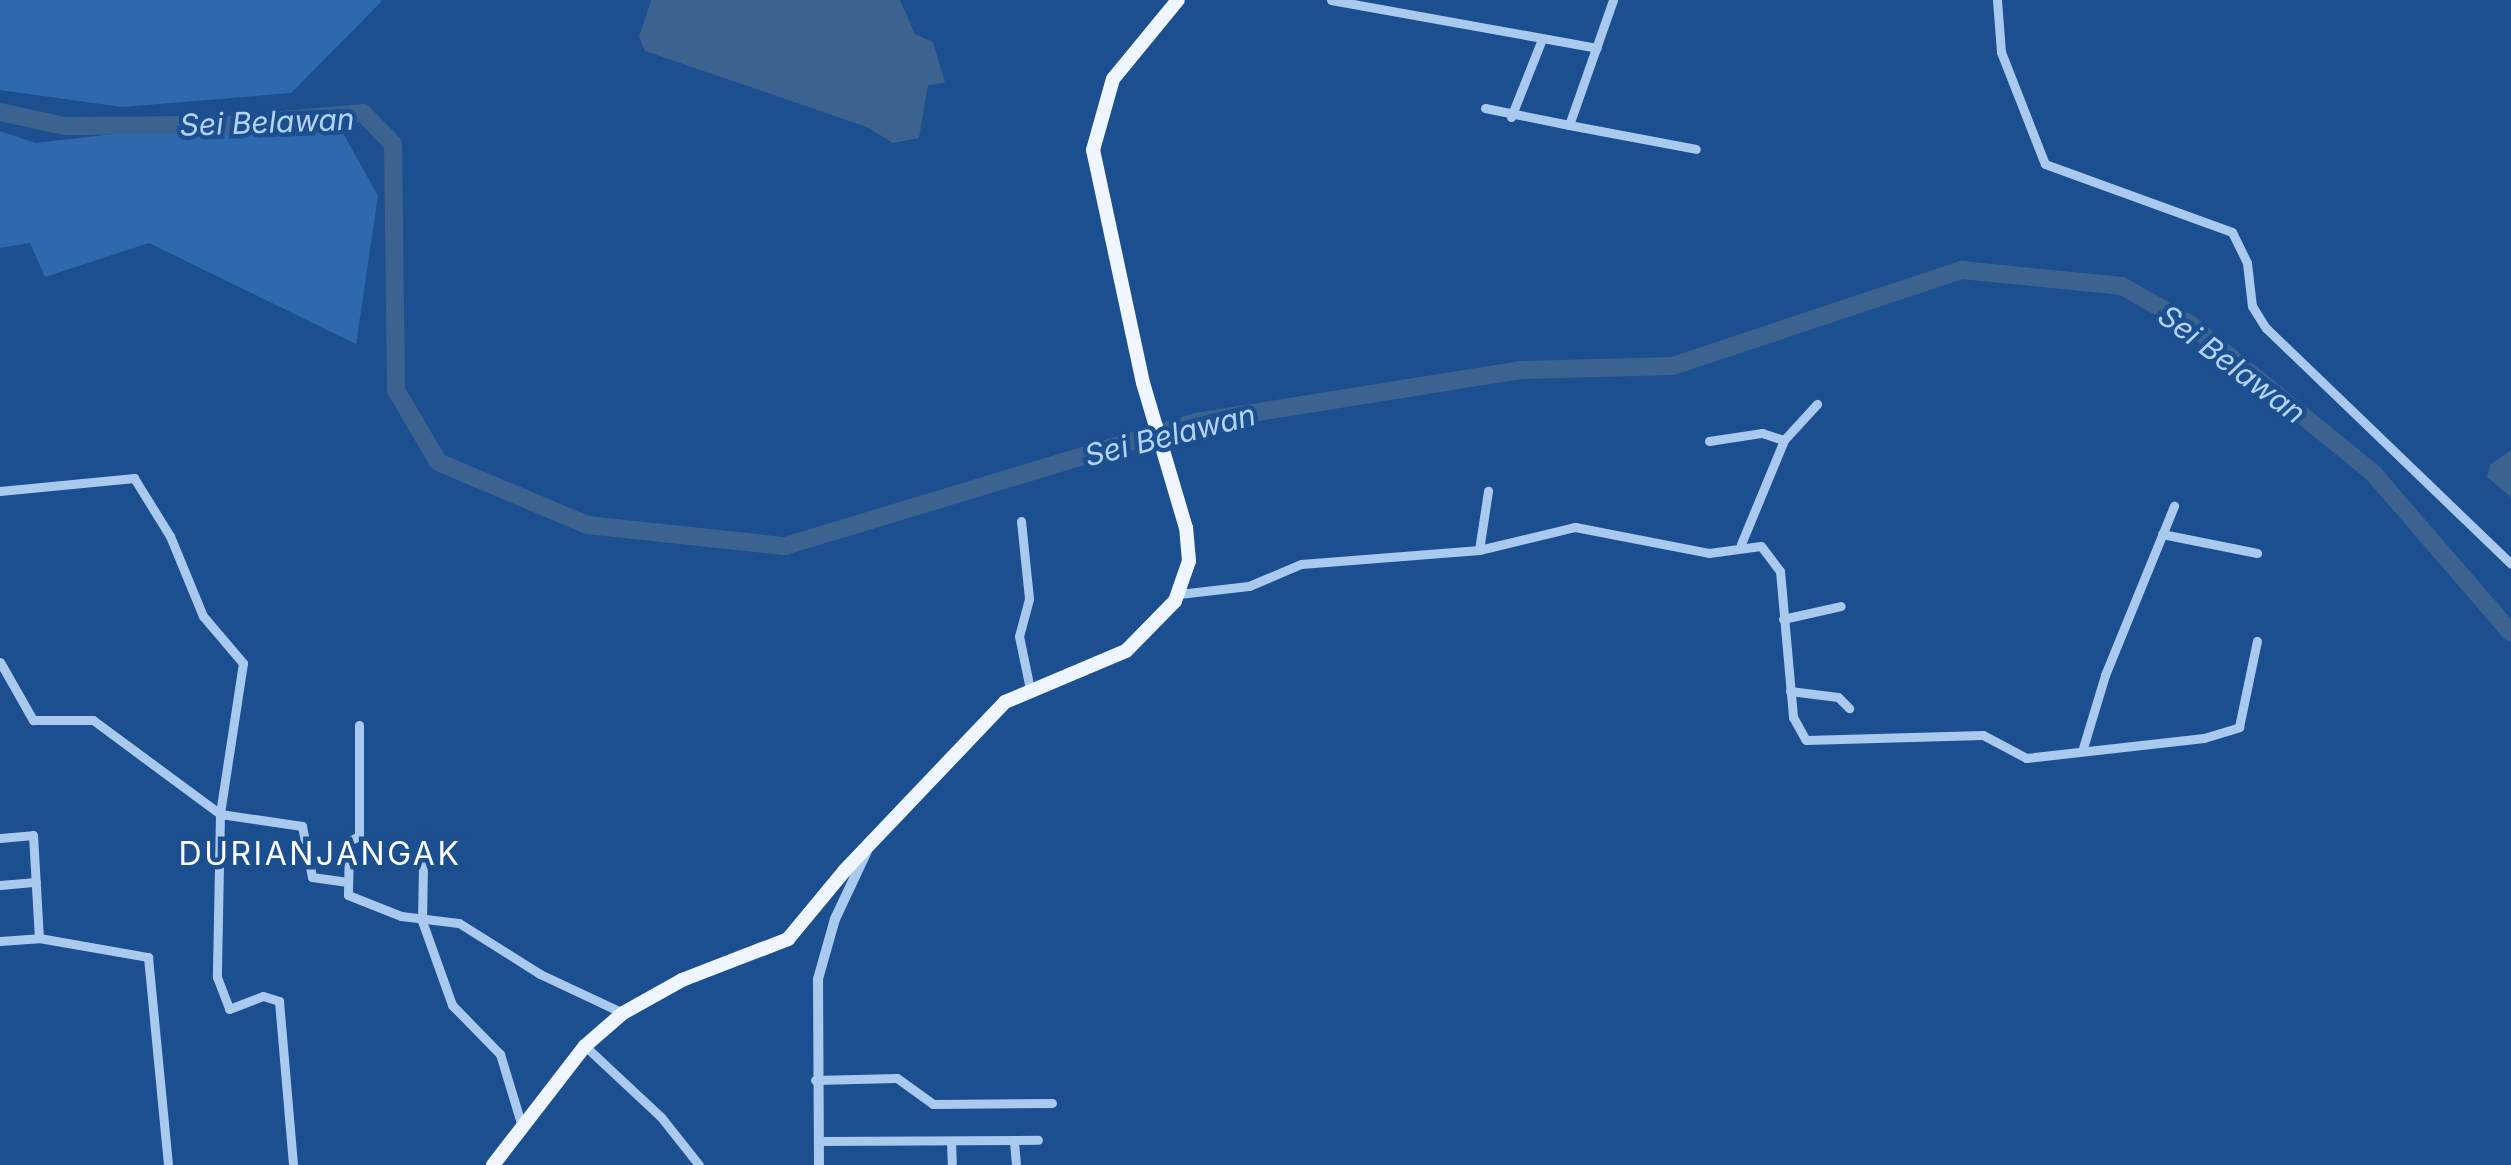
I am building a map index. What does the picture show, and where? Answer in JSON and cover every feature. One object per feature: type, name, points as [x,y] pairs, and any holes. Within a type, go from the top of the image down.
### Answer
[{"type":"main road","points":[[494,1165],[521,1123],[585,1046],[624,1013],[682,980],[788,939],[995,711],[1030,689],[1126,651],[1151,632],[1179,594],[1190,551],[1143,383],[1093,150],[1113,79],[1178,0]]},
{"type":"street","points":[[1331,0],[1383,4],[1598,48]]},
{"type":"street","points":[[1569,125],[1613,0]]},
{"type":"street","points":[[1997,0],[2001,52],[2045,164],[2232,232],[2247,263],[2252,306],[2266,328],[2511,564]]},
{"type":"street","points":[[1511,117],[1542,39]]},
{"type":"street","points":[[1484,108],[1511,117],[1696,149]]},
{"type":"street","points":[[1742,544],[1784,440],[1817,404]]},
{"type":"street","points":[[1709,440],[1762,433],[1784,440]]},
{"type":"street","points":[[0,491],[122,475],[139,484],[203,616],[243,663],[220,814],[220,996],[229,1009],[263,996],[279,1000],[294,1165]]},
{"type":"street","points":[[1478,550],[1488,491]]},
{"type":"street","points":[[2083,748],[2174,506]]},
{"type":"street","points":[[1020,521],[1029,598],[1019,636],[1030,689]]},
{"type":"street","points":[[1179,594],[1249,586],[1301,564],[1478,550],[1582,527],[1709,553],[1742,544],[1761,546],[1776,559],[1790,691],[1800,735],[1819,743],[1958,734],[1983,736],[2026,758],[2083,748],[2204,738],[2239,726],[2257,641]]},
{"type":"street","points":[[2162,534],[2257,553]]},
{"type":"street","points":[[1783,619],[1842,606]]},
{"type":"street","points":[[0,662],[33,720],[93,720],[220,814],[302,826],[312,877],[346,882]]},
{"type":"street","points":[[1790,691],[1838,697],[1849,708]]},
{"type":"street","points":[[359,725],[359,836],[350,840],[346,882],[352,898],[422,920],[459,923],[529,968],[624,1013]]},
{"type":"street","points":[[0,838],[33,836],[38,938]]},
{"type":"street","points":[[819,1165],[815,1080],[818,978],[835,919],[867,850]]},
{"type":"street","points":[[422,866],[422,920],[452,1005],[500,1054],[521,1123]]},
{"type":"street","points":[[0,886],[36,882]]},
{"type":"street","points":[[0,941],[38,938],[148,958],[168,1165]]},
{"type":"street","points":[[585,1046],[662,1117],[699,1165]]},
{"type":"street","points":[[815,1080],[897,1078],[933,1104],[1052,1103]]},
{"type":"street","points":[[818,1141],[1038,1140]]},
{"type":"street","points":[[951,1141],[952,1165]]},
{"type":"street","points":[[1014,1142],[1016,1165]]},
{"type":"shaded area","points":[[0,0],[382,1],[291,93],[122,107],[0,90]]},
{"type":"shaded area","points":[[651,0],[900,0],[915,34],[933,42],[945,83],[928,85],[919,138],[893,143],[867,127],[645,51],[639,37]]},
{"type":"shaded area","points":[[339,126],[378,196],[356,344],[149,243],[45,277],[30,243],[0,248],[0,131],[36,143],[156,129]]},
{"type":"shaded area","points":[[2511,450],[2511,497],[2487,477],[2490,465]]},
{"type":"waterway","name":"Sei Belawan","points":[[0,112],[64,126],[227,125],[363,113],[393,144],[396,390],[438,462],[587,525],[785,546],[1196,422],[1522,370],[1673,366],[1962,270],[2122,286],[2191,325],[2373,473],[2511,633]]},
{"type":"district","name":"DURIANJANGAK","points":[[320,854]]}]
